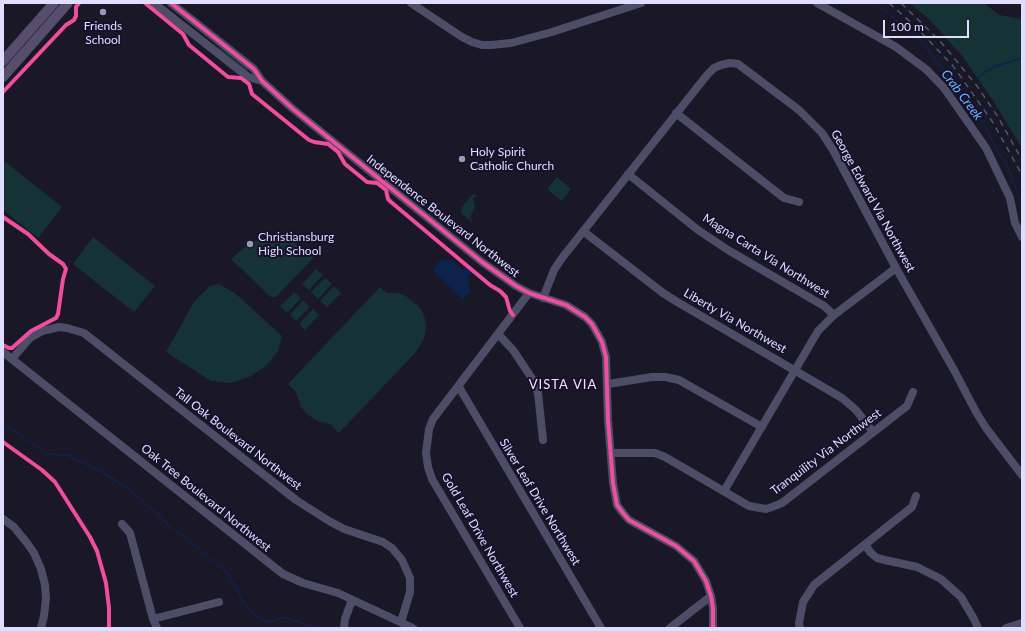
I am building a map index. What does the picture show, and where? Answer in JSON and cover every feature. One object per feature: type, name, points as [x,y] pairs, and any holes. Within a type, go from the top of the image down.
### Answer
[{"type":"main road","points":[[3,61],[54,3]]},
{"type":"main road","points":[[3,77],[68,3]]},
{"type":"street","name":"Independence Boulevard Northwest","points":[[154,3],[248,77],[262,81]]},
{"type":"street","name":"Independence Boulevard Northwest","points":[[170,3],[254,69],[262,81],[293,110],[503,278],[529,293],[566,305],[576,310],[592,324],[598,333],[606,357],[608,384],[607,411],[617,505],[629,520],[676,546],[689,557],[700,570],[706,581],[711,596],[713,608],[713,628]]},
{"type":"street","points":[[411,3],[462,37],[482,45],[511,43],[545,34],[641,3]]},
{"type":"street","points":[[817,3],[896,47],[927,70],[944,88],[986,148],[1010,198],[1016,223],[1022,237]]},
{"type":"street","name":"George Edward Via Northwest","points":[[543,298],[554,270],[583,231],[707,75],[721,64],[738,64],[799,110],[822,133],[833,150],[896,268],[986,428],[1022,475]]},
{"type":"street","points":[[676,113],[784,198],[799,202]]},
{"type":"street","name":"Magna Carta Via Northwest","points":[[628,174],[698,230],[728,250],[824,306],[834,315]]},
{"type":"street","name":"Liberty Via Northwest","points":[[583,231],[669,296],[834,392],[849,403],[873,432]]},
{"type":"street","points":[[724,491],[818,331],[834,315],[896,268]]},
{"type":"street","name":"Gold Leaf Drive Northwest","points":[[519,628],[436,486],[428,467],[426,453],[429,430],[433,419],[499,335],[529,293]]},
{"type":"street","name":"Tall Oak Boulevard Northwest","points":[[12,359],[30,338],[42,331],[59,327],[84,333],[296,500],[344,529],[372,537],[392,548],[402,560],[410,578],[410,592],[401,622]]},
{"type":"street","points":[[499,335],[513,350],[533,380],[538,393],[543,440]]},
{"type":"street","name":"Oak Tree Boulevard Northwest","points":[[3,352],[279,571],[303,583],[338,593],[413,628]]},
{"type":"street","points":[[608,384],[652,377],[665,377],[679,380],[762,427]]},
{"type":"street","name":"Silver Leaf Drive Northwest","points":[[459,387],[601,628]]},
{"type":"street","name":"Tranquility Via Northwest","points":[[611,453],[655,453],[665,457],[749,506],[766,509],[772,508],[782,503],[907,406],[913,392]]},
{"type":"street","points":[[800,628],[799,623],[804,602],[814,586],[912,507],[916,496]]},
{"type":"street","points":[[3,519],[14,527],[27,543],[34,553],[41,569],[45,585],[46,598],[41,628]]},
{"type":"street","points":[[122,524],[130,533],[153,619],[157,628]]},
{"type":"street","points":[[865,544],[871,553],[877,558],[917,567],[941,579],[961,597],[978,628]]},
{"type":"street","points":[[670,628],[711,596]]},
{"type":"street","points":[[344,628],[345,619],[352,600]]},
{"type":"street","points":[[153,619],[219,602]]},
{"type":"street","points":[[1006,628],[1022,623]]},
{"type":"green space","points":[[909,3],[984,3],[999,15],[1022,19],[1022,148],[994,102],[963,57],[929,19]]},
{"type":"green space","points":[[213,44],[228,53],[248,70],[246,71]]},
{"type":"green space","points":[[3,160],[62,207],[38,238],[3,210]]},
{"type":"green space","points":[[557,177],[571,189],[561,201],[547,189]]},
{"type":"green space","points":[[475,194],[476,196],[473,198],[475,206],[470,218],[473,221],[472,222],[462,214],[461,211],[462,207],[472,195]]},
{"type":"green space","points":[[93,237],[155,286],[134,312],[73,264]]},
{"type":"green space","points":[[268,238],[292,241],[314,257],[276,297],[271,297],[231,259],[254,241]]},
{"type":"green space","points":[[316,269],[323,275],[309,290],[302,284]]},
{"type":"green space","points":[[325,278],[332,284],[318,299],[311,292]]},
{"type":"green space","points":[[219,284],[236,294],[282,336],[278,351],[266,366],[249,377],[230,383],[211,381],[166,352],[194,302],[210,286]]},
{"type":"green space","points":[[334,286],[341,293],[327,307],[320,301]]},
{"type":"green space","points":[[380,287],[387,293],[398,293],[406,296],[417,305],[422,311],[425,319],[426,328],[424,339],[416,352],[339,433],[330,424],[317,421],[307,414],[301,407],[296,392],[288,384]]},
{"type":"green space","points":[[294,292],[301,298],[287,313],[280,306]]},
{"type":"green space","points":[[303,300],[310,307],[296,321],[290,315]]},
{"type":"green space","points":[[313,309],[319,315],[305,330],[299,324]]},
{"type":"water","points":[[450,259],[462,270],[466,267],[472,273],[467,277],[471,292],[463,299],[433,271],[438,262]]},
{"type":"waterway","name":"Crab Creek","points":[[877,3],[923,44],[960,90],[976,115],[982,121],[998,152],[1006,163],[1022,204]]},
{"type":"waterway","points":[[977,79],[985,72],[996,66],[1022,58]]},
{"type":"waterway","name":"Crab Creek","points":[[960,90],[964,88]]},
{"type":"waterway","points":[[3,423],[47,454],[67,455],[104,473],[127,488],[158,514],[171,528],[189,540],[227,573],[238,590],[241,599],[257,617],[269,622],[283,617],[317,628]]},
{"type":"railway","points":[[889,3],[916,27],[953,66],[992,121],[1022,175]]},
{"type":"railway","points":[[901,3],[940,41],[977,86],[998,117],[1022,160]]},
{"type":"cycle path","points":[[3,92],[66,25],[74,20],[76,16],[76,7],[79,3]]},
{"type":"cycle path","points":[[145,3],[183,34],[189,45],[228,77],[241,78],[249,84],[252,94],[309,140],[328,144],[338,152],[345,164],[367,182],[377,183],[386,190],[388,199],[391,202],[490,285],[500,291],[506,297],[510,311],[513,315]]},
{"type":"cycle path","points":[[171,3],[254,69],[262,81],[293,109],[482,262],[516,286],[529,293],[566,305],[585,317],[592,324],[602,342],[606,357],[608,420],[613,483],[617,505],[629,520],[676,546],[694,561],[706,581],[711,596],[713,608],[713,628]]},
{"type":"cycle path","points":[[3,217],[28,234],[49,254],[63,264],[66,269],[56,318],[31,331],[12,348],[3,345]]},
{"type":"cycle path","points":[[3,442],[42,470],[55,482],[90,537],[97,551],[106,583],[109,608],[109,628]]},
{"type":"place","name":"Friends School","points":[[103,12]]},
{"type":"place","name":"Holy Spirit Catholic Church","points":[[462,159]]},
{"type":"place","name":"Christiansburg High School","points":[[250,244]]},
{"type":"district","name":"VISTA VIA","points":[[563,385]]}]
